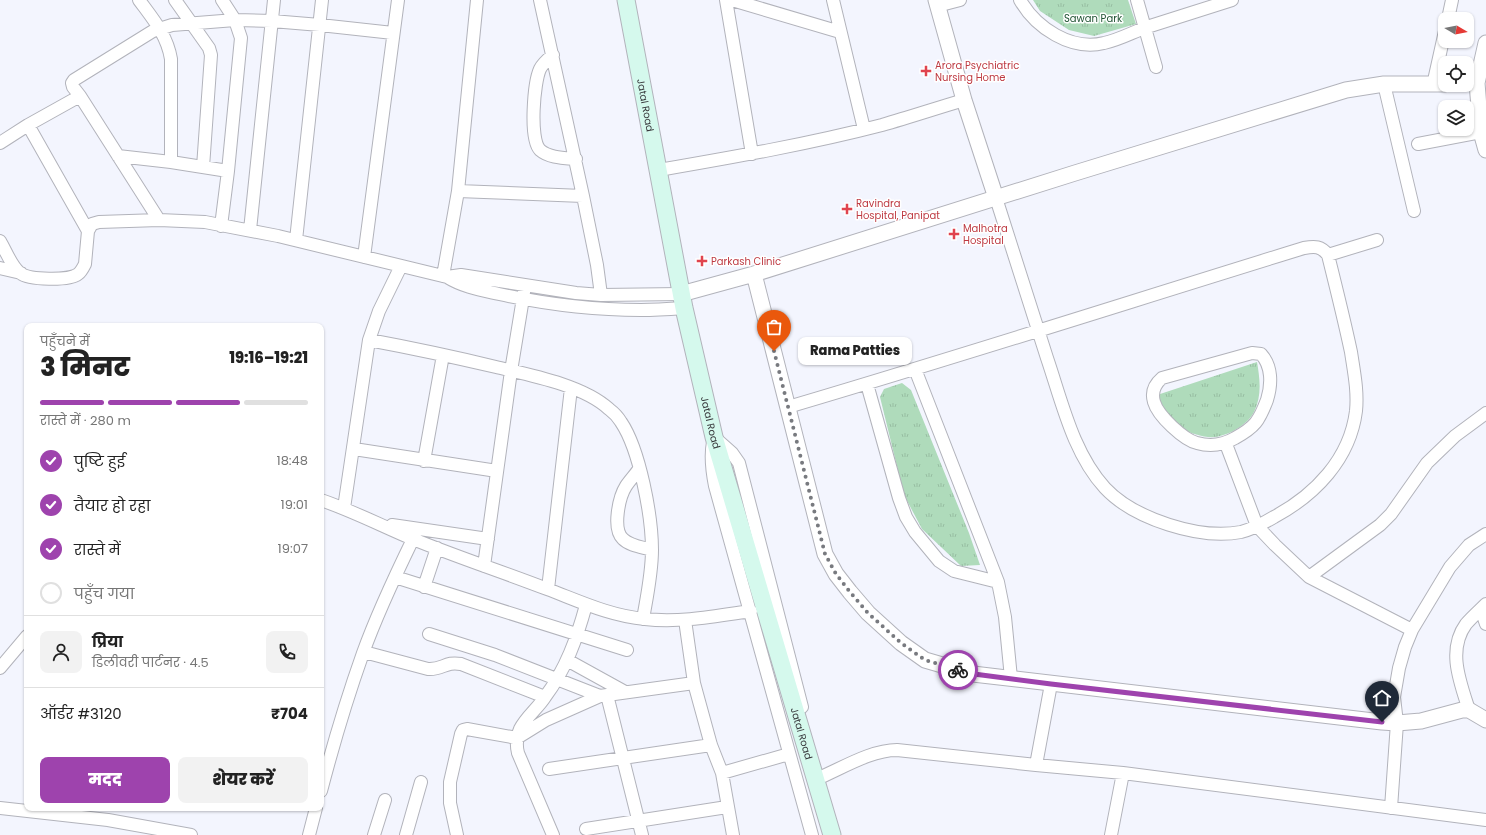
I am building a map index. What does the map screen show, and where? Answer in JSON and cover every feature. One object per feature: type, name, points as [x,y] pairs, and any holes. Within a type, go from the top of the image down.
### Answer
[{"type":"main road","name":"Jatal Road","points":[[626,0],[683,301],[714,437],[832,835]]},
{"type":"street","points":[[139,0],[160,28],[170,49],[172,59],[171,162]]},
{"type":"street","points":[[175,0],[194,25],[209,48],[211,55],[203,167]]},
{"type":"street","points":[[221,226],[241,38],[235,20],[222,0]]},
{"type":"street","points":[[250,230],[274,0]]},
{"type":"street","points":[[296,240],[322,0]]},
{"type":"street","points":[[364,257],[398,0]]},
{"type":"street","points":[[445,276],[458,191],[477,0]]},
{"type":"street","points":[[540,0],[576,159],[597,265],[601,295]]},
{"type":"street","points":[[726,0],[752,154]]},
{"type":"street","points":[[732,0],[840,32]]},
{"type":"street","points":[[832,0],[864,129]]},
{"type":"street","points":[[788,407],[867,384],[1038,330],[1304,248],[1315,246],[1323,248],[1328,254],[1347,333],[1357,386],[1356,412],[1349,439],[1340,459],[1328,476],[1310,494],[1283,513],[1243,532],[1225,534],[1172,526],[1147,517],[1126,506],[1106,489],[1090,470],[1076,441],[1038,330],[964,100],[937,3],[960,0]]},
{"type":"street","points":[[1020,0],[1035,21],[1047,30],[1072,41],[1088,45],[1104,43],[1145,27],[1232,0]]},
{"type":"street","points":[[1137,0],[1156,67]]},
{"type":"street","points":[[1449,12],[1452,0]]},
{"type":"street","points":[[159,220],[73,87],[72,83],[74,80],[153,31],[172,25],[194,25],[235,20],[272,21],[393,33]]},
{"type":"street","points":[[1474,78],[1486,43]]},
{"type":"street","points":[[553,55],[544,63],[538,75],[533,120],[536,144],[540,150],[547,154],[576,159]]},
{"type":"street","points":[[445,276],[456,283],[466,286],[523,299],[579,306],[643,310],[683,301],[754,274],[1346,90],[1384,84],[1438,84]]},
{"type":"street","points":[[1384,84],[1414,211]]},
{"type":"street","points":[[1418,144],[1484,140],[1474,92]]},
{"type":"street","points":[[0,143],[28,125],[80,96]]},
{"type":"street","points":[[659,170],[752,154],[864,129],[964,100]]},
{"type":"street","points":[[28,125],[88,231]]},
{"type":"street","points":[[118,156],[171,162],[228,171]]},
{"type":"street","points":[[458,191],[583,196]]},
{"type":"street","points":[[0,241],[16,269],[21,273],[29,277],[66,278],[78,275],[83,269],[85,264],[88,231],[92,224],[99,222],[159,220],[205,222],[296,240],[445,276],[461,275],[576,293],[683,301]]},
{"type":"street","points":[[1328,254],[1376,240]]},
{"type":"street","points":[[344,508],[354,449],[369,340],[379,311],[401,266]]},
{"type":"street","points":[[0,268],[21,273]]},
{"type":"street","points":[[754,274],[825,554],[836,574],[868,613],[901,643],[925,660],[945,667],[974,674],[1397,723],[1421,721],[1456,711],[1469,710],[1486,720]]},
{"type":"street","points":[[484,566],[511,371],[525,286]]},
{"type":"street","points":[[369,340],[511,371],[571,388],[594,398],[608,408],[621,421],[632,442],[639,469],[650,527],[652,550],[651,570],[643,619]]},
{"type":"street","points":[[1252,353],[1261,354],[1267,360],[1271,379],[1269,395],[1261,415],[1250,430],[1226,444],[1211,446],[1187,440],[1161,415],[1154,402],[1153,390],[1156,383],[1162,378],[1252,353]]},
{"type":"street","points":[[424,461],[443,355]]},
{"type":"street","points":[[915,369],[998,582],[1005,617],[1011,678]]},
{"type":"street","points":[[867,384],[899,498],[906,517],[915,532],[939,561],[954,571],[998,582]]},
{"type":"street","points":[[548,589],[571,388]]},
{"type":"street","points":[[1309,577],[1380,526],[1391,514],[1427,463],[1455,436],[1486,413]]},
{"type":"street","points":[[714,437],[712,451],[715,486],[751,611],[812,835]]},
{"type":"street","points":[[714,437],[732,453],[739,463],[821,777],[838,835]]},
{"type":"street","points":[[1226,444],[1257,526],[1309,577],[1412,630]]},
{"type":"street","points":[[354,449],[497,472]]},
{"type":"street","points":[[639,469],[626,486],[621,496],[617,523],[619,534],[623,540],[652,550]]},
{"type":"street","points":[[324,501],[344,508],[413,539],[548,589],[586,605],[643,619],[665,621],[685,620],[751,611]]},
{"type":"street","points":[[378,523],[488,538]]},
{"type":"street","points":[[1391,808],[1397,723],[1394,697],[1398,668],[1412,630],[1450,567],[1469,545],[1486,534]]},
{"type":"street","points":[[324,780],[333,746],[364,652],[395,577],[413,539]]},
{"type":"street","points":[[424,587],[437,548]]},
{"type":"street","points":[[395,577],[627,650]]},
{"type":"street","points":[[553,835],[518,752],[516,746],[517,738],[520,729],[558,679],[578,635],[586,605]]},
{"type":"street","points":[[1484,606],[1486,624]]},
{"type":"street","points":[[1469,710],[1460,683],[1455,660],[1456,646],[1467,623],[1484,606]]},
{"type":"street","points":[[685,620],[694,683],[711,745],[722,773],[733,835]]},
{"type":"street","points":[[429,634],[495,655],[604,695]]},
{"type":"street","points":[[0,668],[24,640]]},
{"type":"street","points":[[364,652],[428,669],[441,668],[449,663],[461,664],[545,697]]},
{"type":"street","points":[[567,660],[625,692]]},
{"type":"street","points":[[457,835],[450,803],[450,782],[461,734],[464,730],[467,729],[517,738],[546,720],[604,695],[694,683]]},
{"type":"street","points":[[1036,765],[1051,684]]},
{"type":"street","points":[[604,695],[623,758],[642,835]]},
{"type":"street","points":[[549,769],[711,745]]},
{"type":"street","points":[[821,777],[877,752],[887,750],[1123,773],[1486,820]]},
{"type":"street","points":[[722,773],[789,754]]},
{"type":"street","points":[[1111,835],[1123,773]]},
{"type":"street","points":[[406,835],[420,782]]},
{"type":"street","points":[[374,835],[385,800]]},
{"type":"street","points":[[586,829],[727,807]]},
{"type":"street","points":[[0,808],[24,811]]},
{"type":"street","points":[[27,811],[108,820],[191,835]]},
{"type":"street","points":[[309,835],[315,811]]},
{"type":"green space","name":"Sawan Park","points":[[1033,0],[1128,0],[1136,24],[1094,36],[1069,30],[1040,11]]},
{"type":"green space","points":[[1257,362],[1259,394],[1257,406],[1251,417],[1240,427],[1221,436],[1208,437],[1191,433],[1183,429],[1171,419],[1154,396]]},
{"type":"green space","points":[[902,383],[911,390],[969,533],[980,565],[961,566],[922,529],[904,495],[880,397],[884,389]]},
{"type":"way so far","points":[[774,351],[818,530],[825,554],[836,574],[868,613],[901,643],[925,660],[958,670]]},
{"type":"place","name":"Arora Psychiatric Nursing Home","points":[[926,71]]},
{"type":"place","name":"Ravindra Hospital, Panipat","points":[[847,209]]},
{"type":"place","name":"Malhotra Hospital","points":[[954,234]]},
{"type":"place","name":"Parkash Clinic","points":[[702,261]]},
{"type":"place","name":"Rama Patties","points":[[774,351]]},
{"type":"route","points":[[958,670],[974,674],[1051,684],[1382,722]]}]
